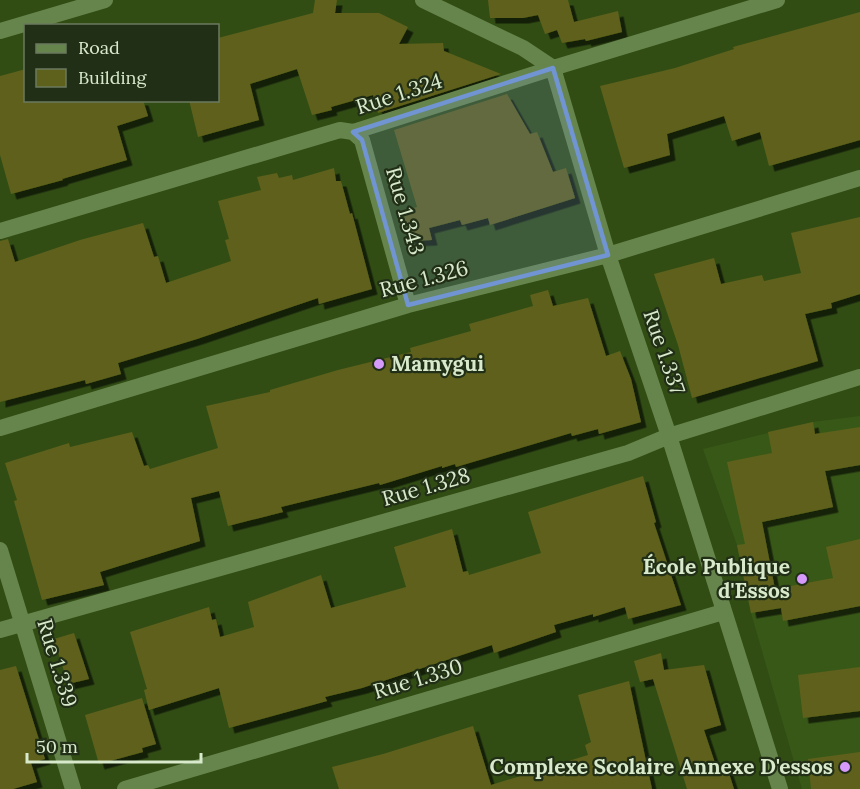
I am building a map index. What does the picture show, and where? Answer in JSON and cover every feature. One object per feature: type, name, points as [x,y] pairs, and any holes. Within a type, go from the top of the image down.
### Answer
[{"type":"street","points":[[0,31],[105,0]]},
{"type":"street","points":[[423,0],[523,48],[553,68]]},
{"type":"street","name":"Rue 1.324","points":[[0,231],[340,130],[353,132],[777,0]]},
{"type":"street","name":"Rue 1.337","points":[[553,68],[608,255],[669,436],[780,789]]},
{"type":"street","name":"Rue 1.343","points":[[353,132],[362,140],[408,305]]},
{"type":"street","name":"Rue 1.326","points":[[0,428],[408,305],[608,255],[860,178]]},
{"type":"street","name":"Rue 1.328","points":[[0,630],[628,453],[669,436],[860,377]]},
{"type":"street","name":"Rue 1.339","points":[[0,550],[73,789]]},
{"type":"street","name":"Rue 1.330","points":[[125,789],[723,612]]},
{"type":"highlighted area","points":[[553,68],[608,255],[408,305],[362,140],[353,132]]},
{"type":"shaded area","name":"École Publique d'Essos","points":[[860,416],[860,789],[802,789],[751,613],[737,545],[703,449],[813,422]]},
{"type":"building","points":[[315,0],[337,0],[335,13],[379,13],[408,27],[399,44],[443,43],[444,51],[501,74],[378,113],[373,95],[312,115],[297,69],[250,84],[259,120],[198,137],[189,102],[219,102],[219,38],[313,13]]},
{"type":"building","points":[[488,0],[568,0],[574,22],[618,11],[622,32],[586,41],[585,39],[562,43],[557,30],[545,34],[538,15],[523,18],[490,18]]},
{"type":"building","points":[[860,12],[860,140],[769,166],[760,132],[732,141],[724,116],[667,134],[670,155],[624,168],[600,86],[675,68],[734,49],[733,47]]},
{"type":"building","points":[[24,70],[24,102],[144,102],[148,116],[117,126],[127,160],[11,194],[0,155],[0,76]]},
{"type":"building","points":[[507,94],[530,134],[537,132],[553,172],[566,168],[575,198],[490,225],[488,218],[462,225],[460,220],[429,228],[432,240],[410,241],[403,211],[417,207],[394,130]]},
{"type":"building","points":[[334,168],[336,181],[341,181],[350,214],[352,213],[372,289],[319,304],[318,298],[118,363],[121,374],[86,384],[85,380],[0,402],[0,241],[8,239],[15,262],[80,240],[143,223],[154,257],[158,256],[166,283],[231,261],[225,240],[229,239],[218,201],[261,190],[257,177],[277,173],[279,178],[292,175],[293,180]]},
{"type":"building","points":[[860,217],[860,294],[831,303],[832,308],[805,314],[818,361],[692,398],[678,345],[654,274],[714,258],[721,284],[762,275],[764,281],[801,273],[791,233]]},
{"type":"building","points":[[548,290],[553,306],[588,298],[606,356],[620,351],[631,379],[641,422],[599,434],[598,429],[572,436],[571,433],[456,467],[455,464],[442,468],[442,466],[380,485],[379,483],[281,507],[283,512],[228,526],[219,491],[191,498],[200,541],[100,572],[104,585],[42,600],[14,501],[17,500],[5,463],[69,443],[70,447],[132,432],[144,466],[148,465],[150,469],[218,448],[206,406],[270,392],[270,390],[338,370],[411,352],[410,348],[471,331],[469,324],[533,306],[530,295]]},
{"type":"building","points":[[813,422],[815,434],[860,427],[860,465],[825,471],[833,507],[762,522],[775,589],[833,578],[826,547],[860,539],[860,606],[783,621],[781,608],[751,613],[737,545],[745,544],[727,462],[772,453],[768,432]]},
{"type":"building","points":[[643,476],[656,522],[654,523],[681,605],[628,619],[625,607],[593,617],[593,614],[554,625],[556,632],[494,653],[492,645],[362,688],[325,697],[327,701],[229,728],[219,688],[149,710],[144,690],[147,689],[130,632],[209,607],[212,620],[216,619],[220,637],[254,627],[248,602],[321,575],[331,608],[406,587],[394,547],[452,529],[463,572],[468,571],[469,575],[541,553],[528,512]]},
{"type":"building","points":[[74,633],[89,679],[68,684],[54,639]]},
{"type":"building","points":[[661,653],[664,670],[704,665],[721,725],[704,730],[717,769],[727,767],[734,789],[687,789],[653,679],[640,682],[634,661]]},
{"type":"building","points":[[16,666],[45,759],[31,763],[37,782],[13,789],[0,789],[0,670]]},
{"type":"building","points":[[860,667],[860,711],[803,718],[798,675]]},
{"type":"building","points":[[629,681],[652,789],[339,789],[332,767],[473,726],[491,785],[588,755],[585,745],[591,742],[578,695]]},
{"type":"building","points":[[142,698],[156,744],[142,748],[143,752],[99,764],[85,715]]},
{"type":"building","points":[[860,752],[860,789],[811,789],[808,759]]},
{"type":"place","name":"Mamygui","points":[[379,364]]},
{"type":"place","name":"École Publique d'Essos","points":[[802,579]]},
{"type":"place","name":"Complexe Scolaire Annexe D'essos","points":[[845,767]]}]
